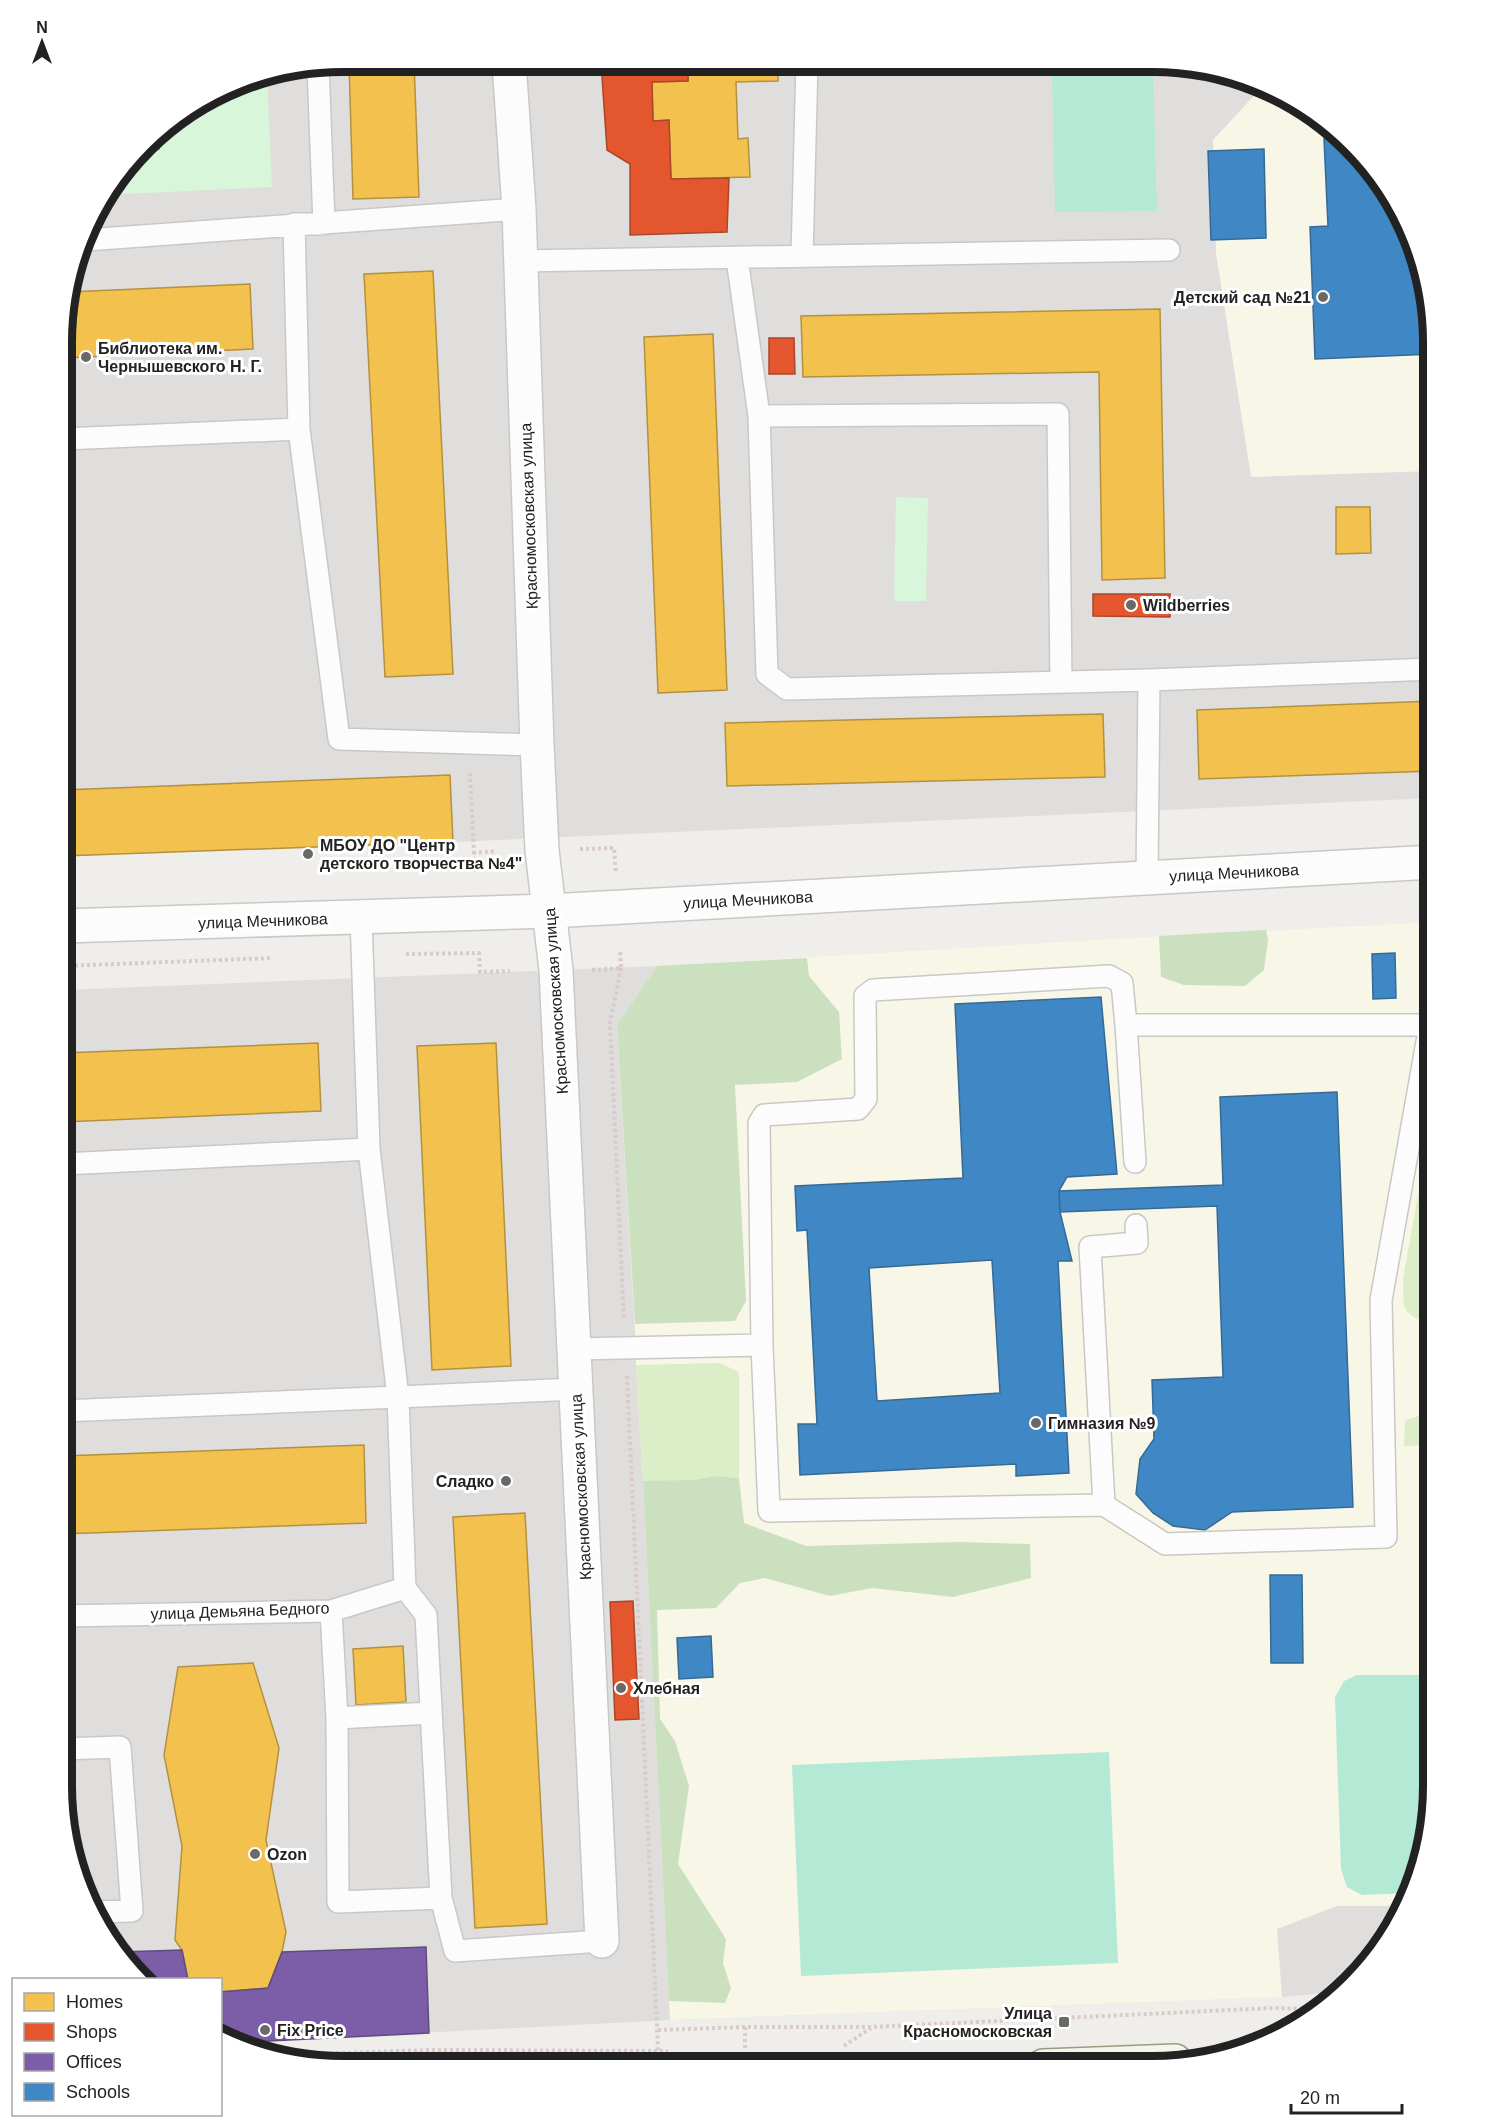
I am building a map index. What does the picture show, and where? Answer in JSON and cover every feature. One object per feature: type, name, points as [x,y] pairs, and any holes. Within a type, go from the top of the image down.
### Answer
[{"type":"street","name":"Красномосковская улица","points":[[510,72],[519,209],[542,850],[556,970],[602,1941]]},
{"type":"street","name":"улица Мечникова","points":[[72,926],[550,911],[1423,863]]},
{"type":"lane","points":[[802,256],[807,72]]},
{"type":"lane","points":[[318,73],[324,224]]},
{"type":"lane","points":[[93,239],[519,209]]},
{"type":"lane","points":[[294,224],[299,429],[339,739],[537,745]]},
{"type":"lane","points":[[520,261],[1169,250]]},
{"type":"lane","points":[[737,258],[759,416],[767,674],[787,689],[1149,680],[1423,669]]},
{"type":"lane","points":[[759,416],[1058,414],[1061,682]]},
{"type":"lane","points":[[72,439],[299,429]]},
{"type":"lane","points":[[1147,878],[1149,680]]},
{"type":"lane","points":[[361,918],[369,1149],[398,1397],[405,1588],[426,1615],[441,1898],[455,1951],[602,1941]]},
{"type":"lane","points":[[1135,1162],[1122,983],[1109,976],[873,990],[865,996],[866,1099],[858,1109],[764,1115],[759,1123],[762,1345],[769,1511],[1104,1505],[1165,1544],[1386,1538],[1381,1300],[1423,1069]]},
{"type":"lane","points":[[1126,1025],[1423,1020]]},
{"type":"lane","points":[[72,1164],[369,1149]]},
{"type":"lane","points":[[1104,1505],[1090,1247],[1137,1243],[1136,1225]]},
{"type":"lane","points":[[575,1349],[762,1345]]},
{"type":"lane","points":[[72,1411],[576,1389]]},
{"type":"lane","name":"улица Демьяна Бедного","points":[[72,1616],[331,1611],[405,1588]]},
{"type":"lane","points":[[331,1611],[337,1718],[338,1902],[441,1898]]},
{"type":"lane","points":[[337,1718],[431,1713]]},
{"type":"lane","points":[[72,1749],[120,1747],[132,1911],[103,1912]]},
{"type":"path","points":[[468,743],[475,872]]},
{"type":"path","points":[[580,849],[614,848],[616,878]]},
{"type":"path","points":[[474,853],[496,851]]},
{"type":"path","points":[[620,949],[621,968],[610,1023],[658,2050]]},
{"type":"path","points":[[363,955],[479,953],[480,972],[510,971]]},
{"type":"path","points":[[72,966],[279,958]]},
{"type":"path","points":[[589,970],[621,968]]},
{"type":"path","points":[[658,2030],[871,2027],[1273,2008],[1305,2009]]},
{"type":"path","points":[[745,2027],[745,2049]]},
{"type":"path","points":[[844,2046],[871,2027]]},
{"type":"path","points":[[307,2054],[429,2049],[668,2051]]},
{"type":"shaded area","points":[[342,72],[1153,72],[1188,74],[1240,86],[1288,108],[1334,142],[1422,319],[1423,798],[453,842],[72,856],[72,342],[74,307],[86,255],[108,207],[139,164],[164,139],[207,108],[223,100],[255,86],[307,74]]},
{"type":"shaded area","name":"Детский сад №21","points":[[1256,93],[1288,108],[1331,139],[1356,164],[1387,207],[1409,255],[1421,307],[1423,471],[1251,477],[1216,253],[1213,140]]},
{"type":"shaded area","points":[[583,695],[590,822],[565,824],[558,697]]},
{"type":"shaded area","points":[[1423,923],[1423,1786],[1421,1821],[1409,1873],[1395,1905],[1377,1936],[1344,1977],[1326,1993],[1282,1997],[670,2020],[254,2042],[222,2028],[222,1978],[147,1973],[118,1936],[100,1905],[86,1873],[74,1821],[72,1786],[72,990],[657,966]]},
{"type":"shaded area","name":"Гимназия №9","points":[[1423,923],[1423,1786],[1421,1821],[1414,1856],[1395,1905],[1337,1906],[1277,1929],[1282,1997],[670,2020],[617,1025],[657,966]]},
{"type":"green space","points":[[1153,72],[1157,211],[1055,212],[1052,73]]},
{"type":"green space","points":[[267,82],[272,187],[116,194],[151,151],[178,128],[207,108]]},
{"type":"green space","points":[[896,497],[928,498],[926,601],[894,601]]},
{"type":"green space","points":[[1266,930],[1268,940],[1264,970],[1245,986],[1184,985],[1161,977],[1159,936]]},
{"type":"green space","points":[[807,958],[809,976],[839,1012],[842,1059],[797,1082],[735,1085],[746,1301],[735,1321],[635,1324],[617,1025],[657,966]]},
{"type":"green space","points":[[1423,1168],[1423,1322],[1410,1314],[1404,1306],[1403,1279]]},
{"type":"green space","points":[[720,1363],[739,1372],[739,1478],[714,1476],[695,1481],[643,1481],[636,1365]]},
{"type":"green space","points":[[1423,1415],[1423,1445],[1404,1446],[1405,1420]]},
{"type":"green space","points":[[714,1476],[739,1478],[744,1523],[806,1546],[960,1542],[1030,1544],[1031,1578],[953,1597],[872,1588],[830,1596],[765,1578],[740,1583],[716,1608],[657,1610],[660,1719],[675,1741],[689,1786],[678,1864],[726,1939],[723,1963],[731,1988],[725,2003],[669,2001],[643,1481],[695,1480]]},
{"type":"green space","points":[[1357,1675],[1423,1677],[1421,1821],[1414,1856],[1400,1893],[1362,1895],[1347,1887],[1341,1869],[1335,1697],[1344,1681]]},
{"type":"green space","points":[[1109,1752],[1118,1963],[801,1976],[792,1765]]},
{"type":"building: Homes","points":[[349,72],[414,72],[419,197],[353,199]]},
{"type":"building: Homes","points":[[688,72],[778,72],[778,81],[736,82],[738,139],[748,138],[750,177],[671,179],[669,120],[653,121],[652,82],[688,81]]},
{"type":"building: Homes","points":[[433,271],[453,674],[385,677],[364,274]]},
{"type":"building: Homes","points":[[250,284],[253,349],[72,358],[77,292]]},
{"type":"building: Homes","points":[[1160,309],[1165,578],[1102,580],[1099,372],[803,377],[801,316]]},
{"type":"building: Homes","points":[[713,334],[727,690],[658,693],[644,337]]},
{"type":"building: Homes","points":[[1336,507],[1370,507],[1371,553],[1336,554]]},
{"type":"building: Homes","points":[[1423,701],[1423,771],[1199,779],[1197,710]]},
{"type":"building: Homes","points":[[1103,714],[1105,777],[727,786],[725,723]]},
{"type":"building: Homes","points":[[450,775],[453,842],[72,856],[72,790]]},
{"type":"building: Homes","points":[[318,1043],[321,1111],[72,1122],[72,1053]]},
{"type":"building: Homes","points":[[496,1043],[511,1366],[432,1370],[417,1046]]},
{"type":"building: Homes","points":[[364,1445],[366,1523],[72,1534],[72,1456]]},
{"type":"building: Homes","points":[[525,1513],[547,1924],[475,1928],[453,1517]]},
{"type":"building: Homes","points":[[403,1646],[406,1702],[356,1705],[353,1649]]},
{"type":"building: Homes","points":[[253,1663],[279,1748],[266,1840],[286,1932],[282,1952],[268,1988],[222,1992],[222,1978],[188,1978],[182,1950],[175,1940],[182,1846],[164,1755],[178,1667]]},
{"type":"building: Shops","points":[[602,72],[688,72],[688,81],[652,82],[653,121],[669,120],[671,179],[729,178],[727,232],[630,235],[630,164],[607,150]]},
{"type":"building: Shops","points":[[769,338],[794,338],[795,374],[769,374]]},
{"type":"building: Shops","name":"Wildberries","points":[[1093,594],[1170,594],[1170,617],[1093,616]]},
{"type":"building: Shops","points":[[633,1601],[639,1719],[615,1720],[610,1602]]},
{"type":"building: Offices","points":[[426,1947],[429,2033],[254,2042],[222,2028],[222,1992],[268,1988],[282,1952]]},
{"type":"building: Offices","points":[[182,1950],[188,1978],[152,1978],[129,1952]]},
{"type":"building: Schools","points":[[1324,139],[1330,139],[1356,164],[1387,207],[1395,223],[1409,255],[1418,289],[1423,354],[1315,359],[1310,227],[1328,226]]},
{"type":"building: Schools","points":[[1264,149],[1266,238],[1211,240],[1208,151]]},
{"type":"building: Schools","points":[[1395,953],[1396,998],[1373,999],[1372,954]]},
{"type":"building: Schools","points":[[1101,997],[1117,1174],[1067,1177],[1059,1191],[1060,1212],[1072,1261],[1058,1261],[1069,1473],[1016,1476],[1016,1464],[800,1475],[798,1424],[817,1424],[807,1230],[797,1231],[795,1186],[963,1178],[955,1004]],"holes":[[[992,1260],[1000,1393],[877,1401],[869,1268]]]},
{"type":"building: Schools","points":[[1337,1092],[1353,1507],[1232,1512],[1205,1530],[1173,1526],[1153,1513],[1136,1494],[1140,1459],[1154,1439],[1152,1380],[1223,1377],[1217,1206],[1060,1212],[1059,1191],[1223,1185],[1220,1097]]},
{"type":"building: Schools","points":[[1270,1575],[1302,1575],[1303,1663],[1271,1663]]},
{"type":"building: Schools","points":[[711,1636],[713,1677],[679,1679],[677,1638]]},
{"type":"place","name":"Детский сад №21","points":[[1323,297]]},
{"type":"place","name":"Библиотека им. Чернышевского Н. Г.","points":[[86,357]]},
{"type":"place","name":"Wildberries","points":[[1131,605]]},
{"type":"place","name":"МБОУ ДО \"Центр детского творчества №4\"","points":[[308,854]]},
{"type":"place","name":"Гимназия №9","points":[[1036,1423]]},
{"type":"place","name":"Сладко","points":[[506,1481]]},
{"type":"place","name":"Хлебная","points":[[621,1688]]},
{"type":"place","name":"Ozon","points":[[255,1854]]},
{"type":"place","name":"Улица Красномосковская","points":[[1064,2022]]},
{"type":"place","name":"Fix Price","points":[[265,2030]]}]
